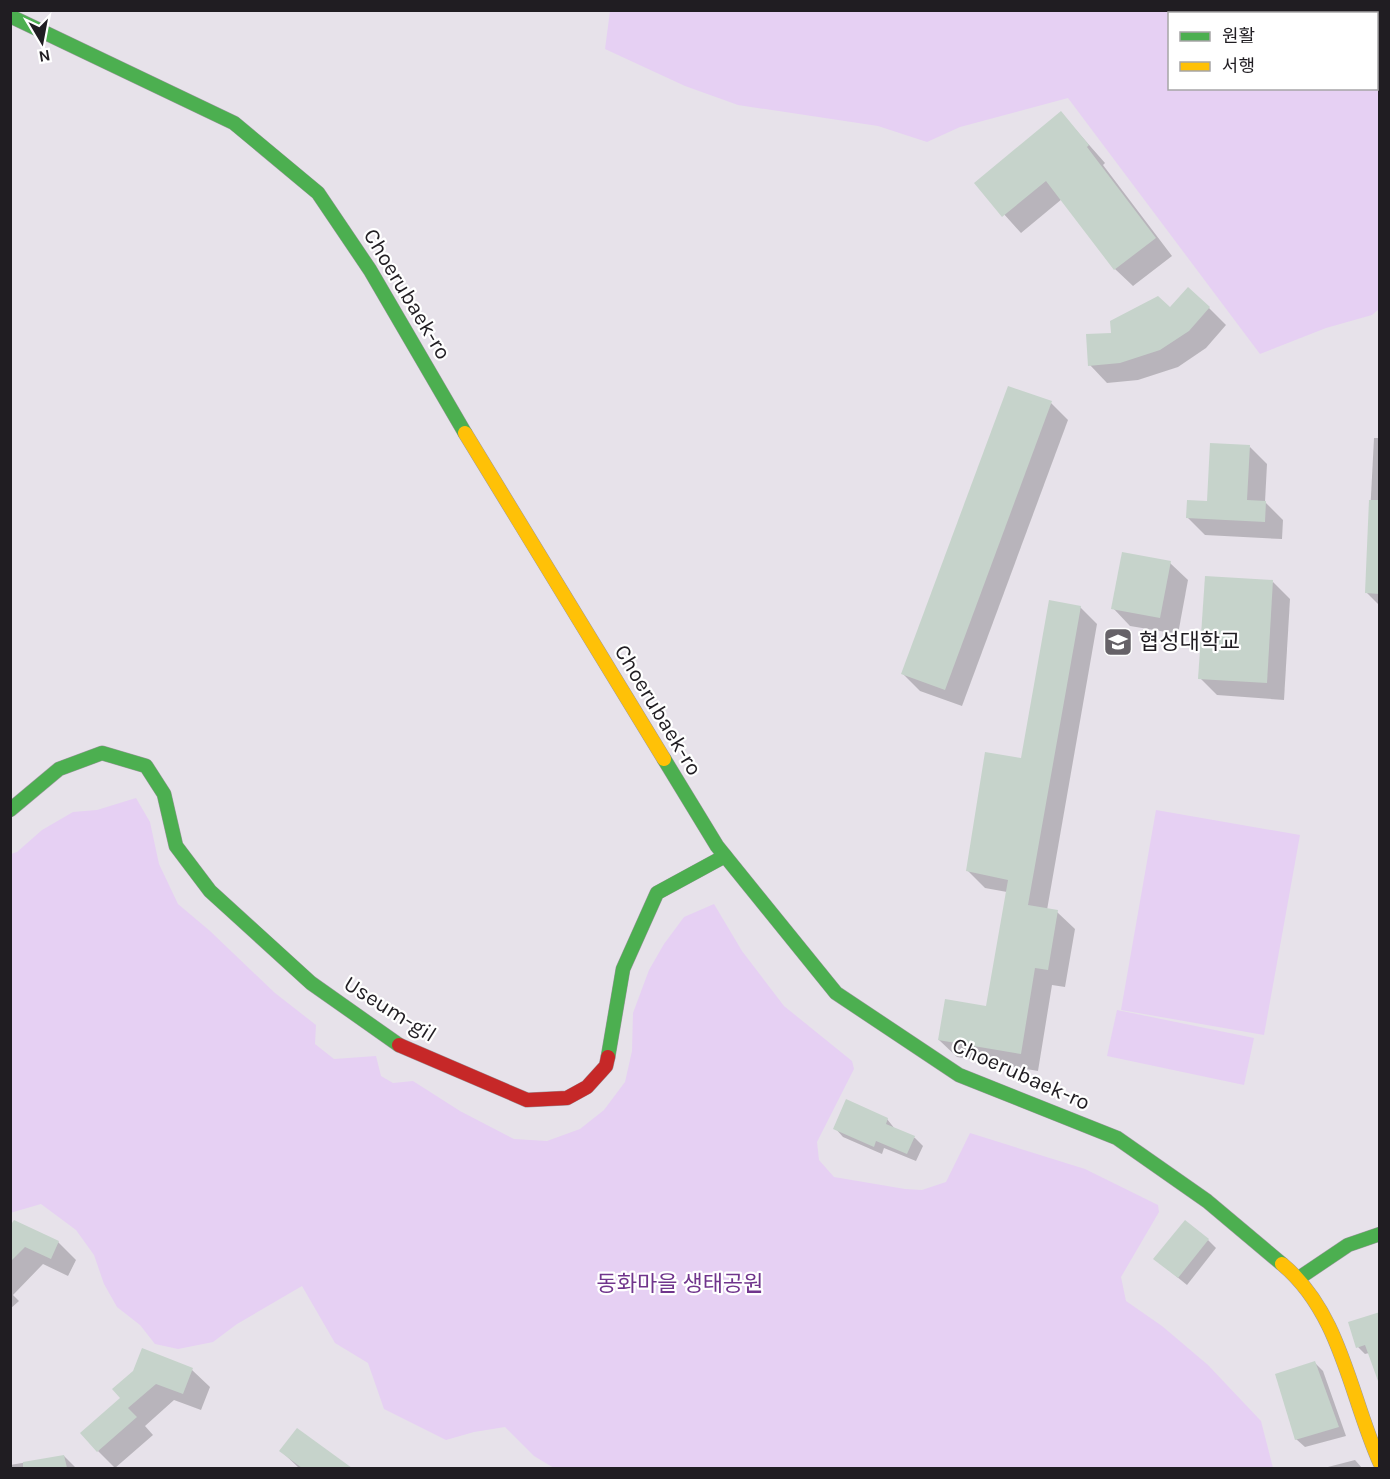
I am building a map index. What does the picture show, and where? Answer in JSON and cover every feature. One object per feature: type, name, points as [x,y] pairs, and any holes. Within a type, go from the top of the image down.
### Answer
[{"type":"street","name":"Choerubaek-ro","points":[[10,16],[234,123],[318,193],[370,270],[477,454],[725,856],[836,993],[959,1075],[1117,1138],[1207,1201],[1299,1278],[1338,1343],[1365,1432],[1380,1463]]},
{"type":"street","name":"Useum-gil","points":[[10,810],[59,769],[102,753],[146,766],[164,795],[176,846],[210,891],[311,983],[403,1047],[527,1100],[567,1098],[587,1087],[606,1066],[623,969],[657,893],[725,856]]},
{"type":"street","points":[[1299,1278],[1348,1245],[1380,1234]]},
{"type":"green space","points":[[610,11],[1379,11],[1379,309],[1372,315],[1326,328],[1260,354],[1068,98],[960,127],[927,142],[878,126],[738,105],[685,86],[605,49]]},
{"type":"green space","name":"동화마을 생태공원","points":[[136,798],[150,822],[159,864],[178,904],[275,993],[316,1025],[315,1044],[334,1059],[376,1056],[381,1076],[393,1083],[413,1081],[460,1111],[514,1139],[547,1141],[580,1129],[604,1110],[625,1082],[632,1051],[633,1013],[649,970],[664,944],[684,917],[714,904],[742,951],[784,1006],[852,1061],[854,1069],[817,1142],[819,1160],[834,1177],[922,1190],[946,1182],[970,1133],[1085,1169],[1158,1205],[1159,1212],[1121,1277],[1126,1301],[1162,1326],[1208,1365],[1261,1421],[1273,1468],[554,1468],[534,1456],[505,1427],[446,1440],[384,1409],[368,1363],[335,1343],[302,1286],[237,1324],[213,1342],[178,1349],[155,1344],[140,1325],[117,1307],[104,1284],[94,1255],[76,1230],[41,1204],[10,1213],[11,854],[17,852],[42,830],[73,812],[97,810]]},
{"type":"green space","points":[[1156,810],[1300,835],[1264,1035],[1121,1010]]},
{"type":"green space","points":[[1117,1010],[1254,1038],[1244,1085],[1107,1056]]},
{"type":"building","points":[[1061,111],[1089,145],[1087,147],[1156,238],[1114,270],[1046,181],[1002,217],[974,183]]},
{"type":"building","points":[[1188,287],[1210,307],[1189,331],[1160,350],[1120,363],[1088,366],[1086,334],[1111,333],[1110,321],[1158,296],[1170,307]]},
{"type":"building","points":[[1008,386],[1052,401],[945,690],[901,674]]},
{"type":"building","points":[[1210,443],[1250,445],[1247,500],[1266,501],[1265,522],[1186,518],[1187,500],[1207,501]]},
{"type":"building","points":[[1369,500],[1380,500],[1380,594],[1365,593]]},
{"type":"building","points":[[1122,552],[1171,561],[1160,618],[1111,609]]},
{"type":"building","points":[[1205,576],[1273,580],[1267,683],[1198,679]]},
{"type":"building","points":[[1049,600],[1081,606],[1028,905],[1058,910],[1048,970],[1035,968],[1021,1054],[938,1040],[945,999],[986,1006],[1008,880],[966,871],[985,752],[1021,758]]},
{"type":"building","points":[[846,1099],[888,1118],[886,1124],[915,1136],[907,1154],[876,1141],[874,1147],[833,1129]]},
{"type":"building","points":[[14,1220],[59,1241],[51,1259],[25,1247],[10,1262],[10,1226]]},
{"type":"building","points":[[1185,1220],[1209,1239],[1178,1278],[1153,1259]]},
{"type":"building","points":[[1380,1312],[1380,1381],[1378,1381],[1365,1345],[1356,1348],[1348,1322]]},
{"type":"building","points":[[142,1348],[193,1368],[183,1394],[156,1384],[128,1408],[137,1417],[97,1452],[80,1433],[120,1398],[112,1389],[133,1371]]},
{"type":"building","points":[[1315,1361],[1339,1427],[1295,1440],[1275,1374]]},
{"type":"building","points":[[297,1428],[352,1468],[302,1468],[279,1451]]},
{"type":"building","points":[[64,1455],[67,1468],[23,1468],[23,1462]]},
{"type":"traffic: fast","points":[[10,16],[234,123],[318,193],[370,270],[465,433]]},
{"type":"traffic: fast","points":[[10,810],[59,769],[102,753],[146,766],[164,794],[176,846],[210,891],[311,983],[399,1045]]},
{"type":"traffic: fast","points":[[664,759],[717,846],[836,993],[959,1075],[1117,1138],[1207,1201],[1282,1264]]},
{"type":"traffic: fast","points":[[608,1057],[623,969],[657,893],[725,856]]},
{"type":"traffic: fast","points":[[1299,1278],[1348,1245],[1380,1234]]},
{"type":"traffic: slow","points":[[465,433],[664,759]]},
{"type":"traffic: slow","points":[[1282,1264],[1302,1284],[1318,1306],[1331,1331],[1380,1463]]},
{"type":"traffic: jam","points":[[399,1045],[527,1100],[567,1098],[587,1087],[606,1066],[608,1057]]},
{"type":"place","name":"협성대학교","points":[[1118,642]]}]
